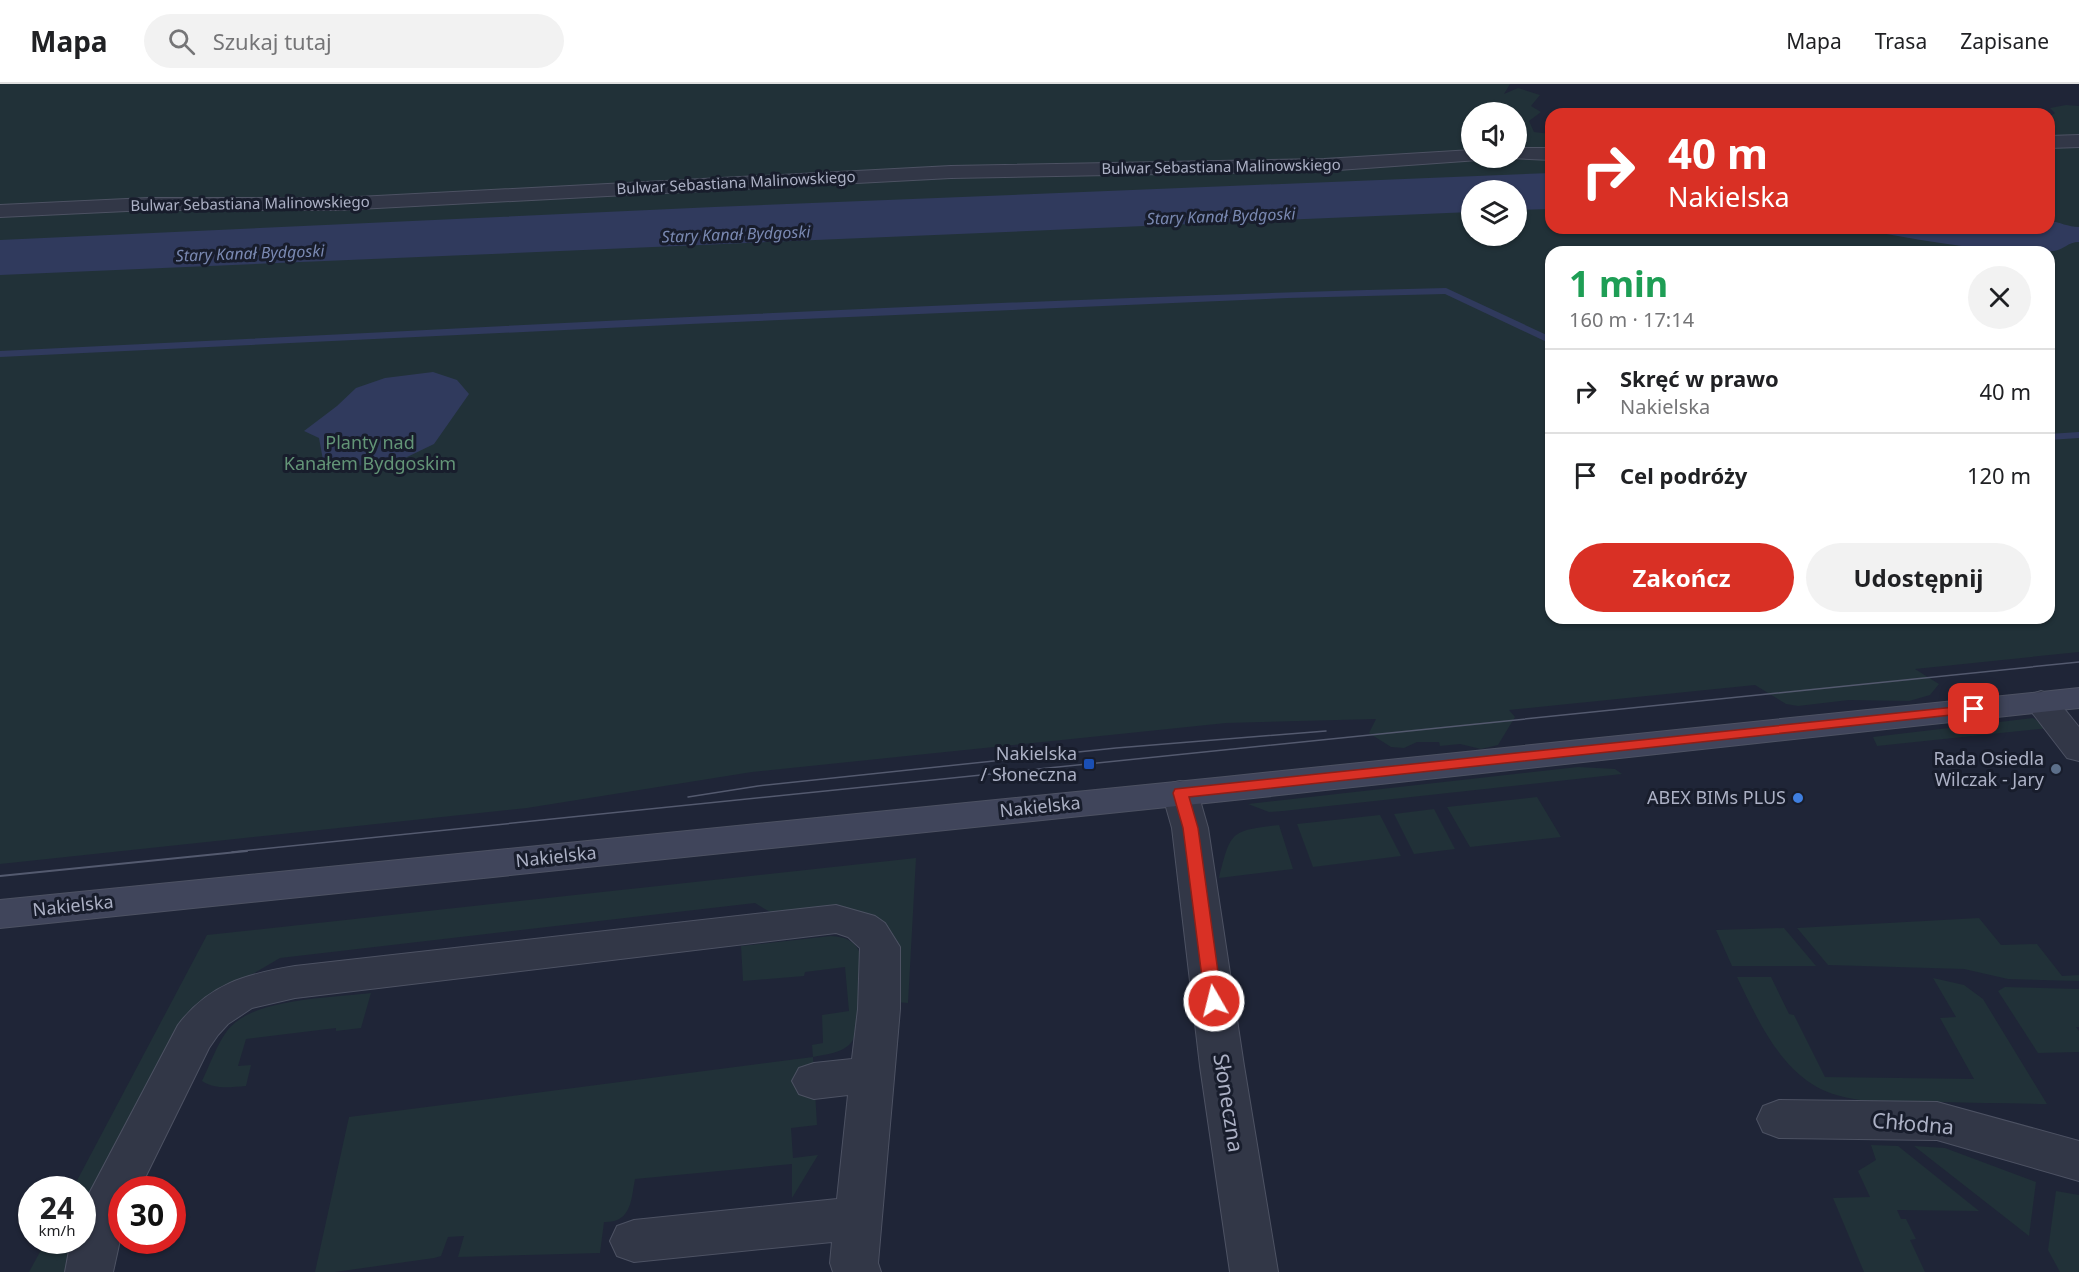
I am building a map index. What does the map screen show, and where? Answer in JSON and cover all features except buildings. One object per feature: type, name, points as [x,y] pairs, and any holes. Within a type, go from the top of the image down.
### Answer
[{"type":"main road","name":"Nakielska","points":[[0,914],[2079,698]]},
{"type":"street","points":[[2055,142],[2079,141]]},
{"type":"street","points":[[1527,154],[1545,154]]},
{"type":"street","name":"Bulwar Sebastiana Malinowskiego","points":[[0,211],[148,204],[339,204],[951,172],[1323,165],[1461,157]]},
{"type":"street","points":[[2041,702],[2079,750]]},
{"type":"street","name":"Słoneczna","points":[[1180,793],[1190,828],[1222,1066],[1254,1272]]},
{"type":"street","points":[[88,1272],[105,1209],[193,1037],[213,1011],[229,1000],[265,987],[820,920],[847,921],[871,933],[880,946],[879,1009],[854,1263],[857,1272]]},
{"type":"street","points":[[814,1081],[872,1075]]},
{"type":"street","name":"Chłodna","points":[[1779,1119],[1937,1121],[2079,1161]]},
{"type":"street","points":[[634,1241],[858,1218]]},
{"type":"green space","name":"Planty nad Kanałem Bydgoskim","points":[[0,84],[1510,84],[1504,94],[1518,88],[1540,95],[1531,106],[1541,112],[1529,121],[1534,132],[1545,133],[1545,234],[2055,234],[2055,108],[2050,108],[2066,105],[2079,106],[2079,652],[1915,669],[1939,684],[1930,695],[1909,701],[1849,700],[1798,706],[1786,704],[1755,685],[1509,710],[1515,717],[1498,745],[1481,749],[1460,744],[1440,746],[1439,742],[1417,742],[1404,748],[1391,747],[1369,733],[1376,719],[1226,723],[752,772],[527,808],[0,864]]},
{"type":"green space","points":[[2033,718],[2049,728],[1877,746],[1873,737]]},
{"type":"green space","points":[[1578,767],[1615,769],[1622,774],[1283,811],[1269,812],[1248,804]]},
{"type":"green space","points":[[1537,797],[1561,837],[1470,847],[1447,807]]},
{"type":"green space","points":[[1434,809],[1455,849],[1414,854],[1394,814]]},
{"type":"green space","points":[[1380,815],[1401,856],[1313,867],[1297,824]]},
{"type":"green space","points":[[1279,825],[1293,869],[1219,878],[1230,842],[1235,836],[1251,829]]},
{"type":"green space","points":[[916,858],[908,1003],[896,1002],[874,919],[861,913],[838,909],[778,915],[755,903],[280,958],[215,996],[96,1200],[96,1176],[79,1176],[207,935]]},
{"type":"green space","points":[[1979,918],[2001,945],[2037,944],[2062,976],[2079,975],[2079,981],[2008,979],[1964,969],[1828,965],[1797,928]]},
{"type":"green space","points":[[1784,928],[1816,966],[1732,966],[1716,930]]},
{"type":"green space","points":[[831,936],[846,939],[857,947],[861,957],[856,1033],[845,1048],[813,1057],[812,1045],[823,1043],[822,1015],[849,1011],[845,967],[805,972],[804,976],[743,981],[741,946]]},
{"type":"green space","points":[[1737,977],[1771,977],[1789,1014],[1794,1015],[1825,1077],[1974,1079],[1940,1018],[1956,1017],[1933,978],[1964,985],[1983,999],[2047,1104],[1873,1101],[1857,1100],[1826,1091],[1812,1084],[1787,1063],[1759,1022]]},
{"type":"green space","points":[[2005,987],[2079,989],[2079,1027],[2076,1027],[2079,1031],[2079,1052],[2038,1053],[1998,991]]},
{"type":"green space","points":[[371,993],[361,1028],[336,1031],[336,1028],[246,1039],[238,1066],[251,1065],[246,1086],[218,1087],[202,1081],[216,1049],[227,1031],[238,1020],[273,1006]]},
{"type":"green space","points":[[813,1057],[817,1125],[791,1128],[793,1158],[818,1155],[792,1198],[792,1164],[635,1179],[631,1202],[625,1214],[620,1219],[604,1222],[600,1253],[458,1257],[464,1236],[448,1237],[441,1256],[434,1258],[335,1272],[315,1272],[349,1117]]},
{"type":"green space","points":[[1871,1145],[1898,1146],[1979,1211],[1897,1210],[1901,1219],[1906,1219],[1916,1239],[1910,1240],[1925,1272],[1864,1272],[1833,1198],[1870,1197],[1858,1171],[1876,1160]]},
{"type":"green space","points":[[1914,1146],[1945,1148],[2036,1182],[2029,1236]]},
{"type":"green space","points":[[2056,1191],[2079,1195],[2079,1272],[2060,1272],[2048,1250]]},
{"type":"green space","points":[[39,1254],[72,1254],[67,1272],[29,1272]]},
{"type":"water","name":"Stary Kanał Bydgoski","points":[[1545,173],[1545,209],[1527,210],[1527,180],[1461,180],[1461,212],[0,275],[0,240],[714,207]]},
{"type":"water","points":[[2055,222],[2079,227],[2079,242],[2055,251],[2055,246],[1952,245],[1887,234],[2055,234]]},
{"type":"water","points":[[433,372],[457,380],[469,394],[434,444],[405,458],[364,466],[323,460],[319,438],[304,431],[356,388],[385,378]]},
{"type":"waterway","points":[[0,354],[690,321],[1288,295],[1446,291],[1545,338]]},
{"type":"waterway","points":[[2055,437],[2079,435]]},
{"type":"tram line","points":[[232,852],[2079,662]]},
{"type":"tram line","points":[[688,797],[758,786],[1116,748],[1326,731]]},
{"type":"tram line","points":[[0,876],[247,851]]},
{"type":"place","name":"Nakielska / Słoneczna","points":[[1089,764]]},
{"type":"place","name":"Rada Osiedla Wilczak - Jary","points":[[2056,769]]},
{"type":"place","name":"ABEX BIMs PLUS","points":[[1798,798]]},
{"type":"route","points":[[1214,1001],[1190,828],[1180,793],[1974,709]]}]
